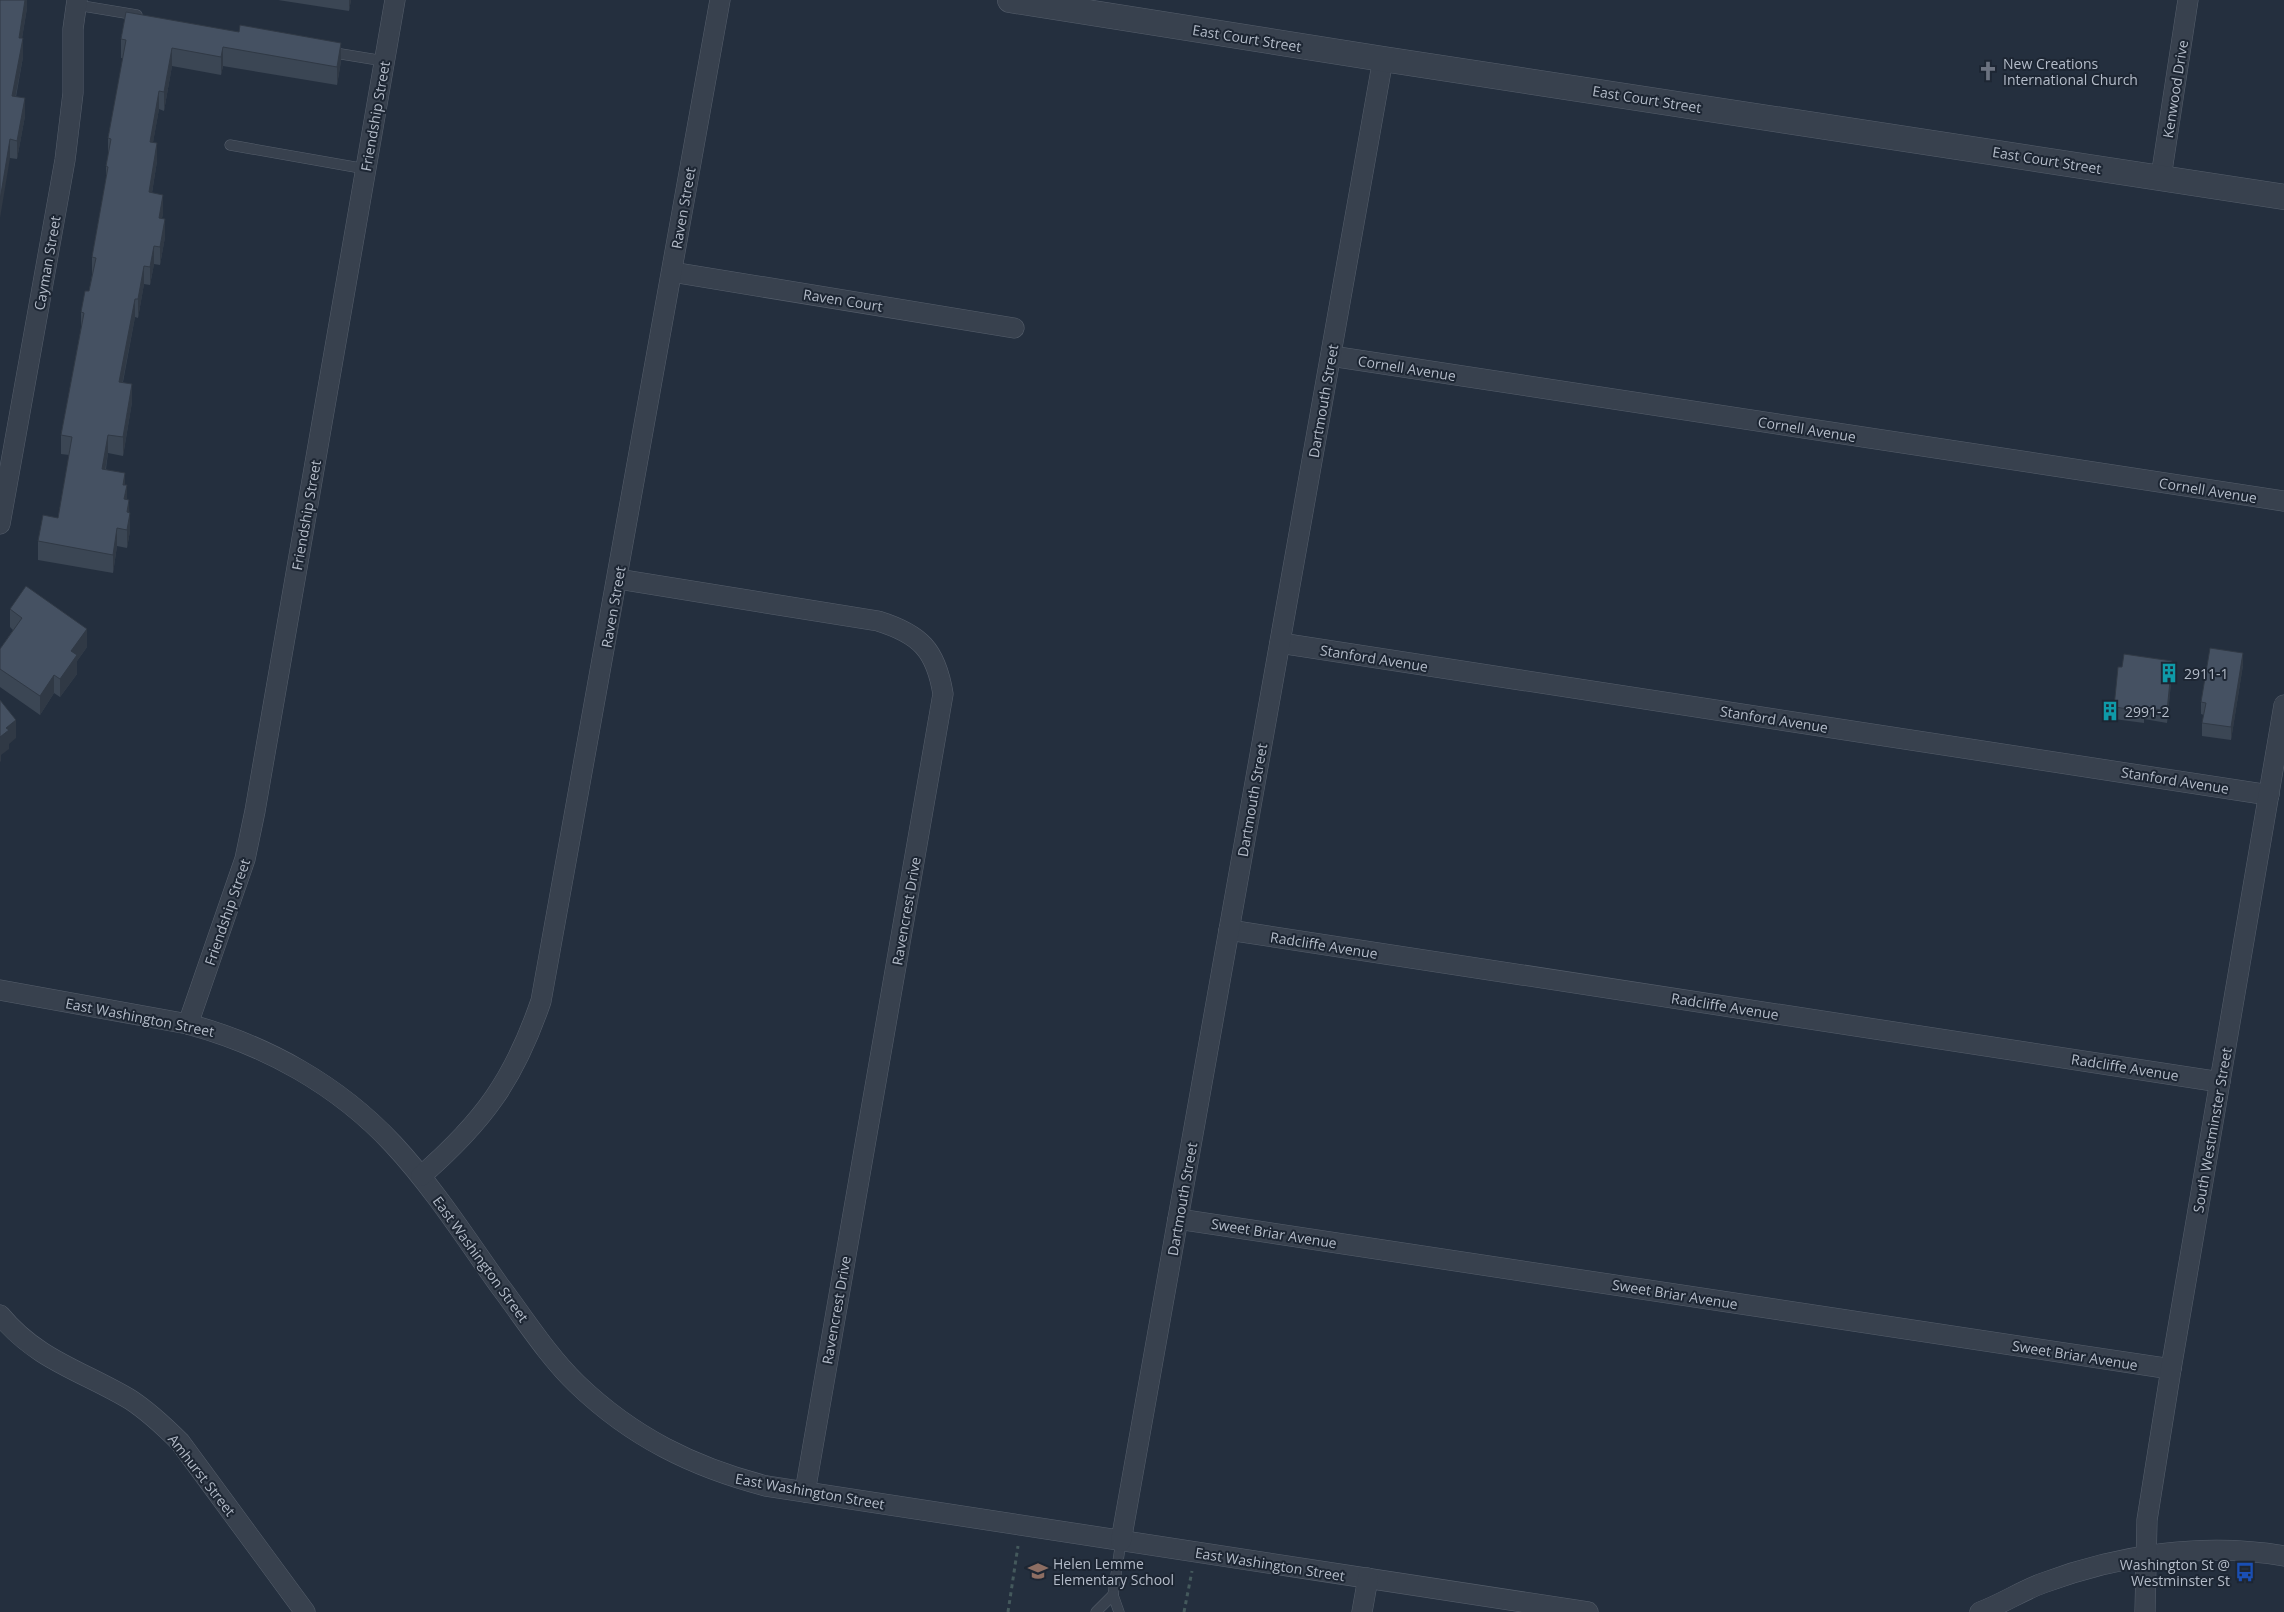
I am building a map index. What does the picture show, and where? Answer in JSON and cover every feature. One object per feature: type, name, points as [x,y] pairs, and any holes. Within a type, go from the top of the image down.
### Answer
[{"type":"street","name":"Friendship Street","points":[[188,1024],[245,859],[255,811],[395,0]]},
{"type":"street","name":"Raven Street","points":[[421,1176],[457,1144],[486,1110],[511,1073],[530,1033],[541,1001],[618,579],[720,0]]},
{"type":"street","name":"East Court Street","points":[[1010,0],[2284,197]]},
{"type":"street","name":"Kenwood Drive","points":[[2161,177],[2188,0]]},
{"type":"street","name":"Cayman Street","points":[[0,524],[65,160],[72,94],[73,29],[77,2]]},
{"type":"street","name":"Dartmouth Street","points":[[1121,1541],[1382,59]]},
{"type":"street","name":"Raven Court","points":[[672,272],[1014,328]]},
{"type":"street","name":"Cornell Avenue","points":[[1330,356],[2284,501]]},
{"type":"street","name":"Ravencrest Drive","points":[[618,579],[878,621],[901,628],[918,640],[930,654],[940,673],[943,694],[805,1492]]},
{"type":"street","name":"Stanford Avenue","points":[[1280,643],[2269,795]]},
{"type":"street","name":"South Westminster Street","points":[[2145,1612],[2147,1520],[2284,705]]},
{"type":"street","name":"Radcliffe Avenue","points":[[1229,930],[2220,1082]]},
{"type":"street","name":"East Washington Street","points":[[0,990],[188,1024],[216,1031],[255,1046],[293,1065],[329,1088],[369,1120],[421,1176],[550,1355],[576,1384],[615,1417],[647,1439],[681,1458],[729,1477],[766,1486],[1588,1612]]},
{"type":"street","name":"Sweet Briar Avenue","points":[[1178,1219],[2171,1369]]},
{"type":"street","name":"Amhurst Street","points":[[1,1319],[30,1345],[54,1362],[131,1401],[160,1422],[180,1442],[304,1612]]},
{"type":"street","points":[[1980,1612],[2041,1583],[2092,1567],[2147,1556],[2181,1552],[2223,1551],[2284,1556]]},
{"type":"street","points":[[1362,1612],[1368,1578]]},
{"type":"lane","points":[[77,2],[144,16]]},
{"type":"lane","points":[[316,50],[384,61]]},
{"type":"lane","points":[[230,145],[366,169]]},
{"type":"lane","points":[[1119,1612],[1112,1595],[1121,1541]]},
{"type":"lane","points":[[1096,1612],[1112,1595]]},
{"type":"path","points":[[1008,1612],[1019,1544]]},
{"type":"path","points":[[1184,1612],[1192,1569]]},
{"type":"building","points":[[0,0],[25,0],[19,38],[23,38],[12,96],[25,98],[17,141],[10,139],[0,200]]},
{"type":"building","points":[[126,12],[239,32],[240,25],[341,43],[337,67],[223,47],[221,57],[172,48],[164,92],[159,91],[150,142],[157,143],[149,192],[163,195],[159,218],[165,219],[160,247],[154,246],[150,267],[144,266],[138,299],[135,299],[119,382],[132,384],[123,437],[108,435],[102,469],[125,473],[123,485],[127,485],[124,499],[129,500],[127,512],[130,513],[127,530],[117,528],[113,555],[38,541],[43,515],[58,518],[72,437],[61,435],[84,313],[81,312],[85,291],[89,291],[96,258],[92,257],[108,167],[106,166],[111,139],[108,138],[126,40],[121,39]]},
{"type":"building","points":[[26,586],[87,629],[71,651],[77,655],[60,679],[54,675],[40,696],[0,669],[0,649],[22,618],[10,609]]},
{"type":"building","points":[[2210,648],[2243,653],[2231,727],[2202,723],[2206,703],[2201,702]]},
{"type":"building","points":[[2124,654],[2172,661],[2167,711],[2144,707],[2144,711],[2114,707],[2118,667],[2122,667]]},
{"type":"building","points":[[0,700],[16,720],[6,728],[9,730],[0,737]]},
{"type":"place","name":"New Creations International Church","points":[[1988,71]]},
{"type":"place","name":"2911-1","points":[[2169,673]]},
{"type":"place","name":"2991-2","points":[[2110,711]]},
{"type":"place","name":"Helen Lemme Elementary School","points":[[1038,1571]]},
{"type":"place","name":"Washington St @ Westminster St","points":[[2245,1572]]}]
